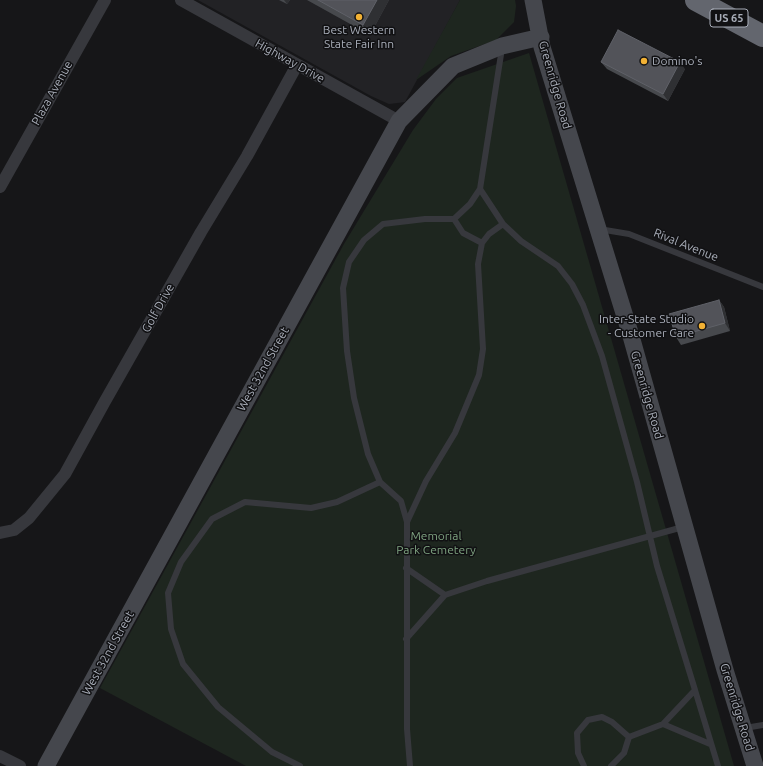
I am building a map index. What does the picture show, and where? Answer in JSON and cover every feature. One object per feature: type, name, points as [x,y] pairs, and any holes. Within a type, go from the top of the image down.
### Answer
[{"type":"highway","name":"US 65","points":[[696,0],[763,36]]},
{"type":"street","name":"Plaza Avenue","points":[[0,187],[105,0]]},
{"type":"street","name":"Highway Drive","points":[[181,0],[399,121]]},
{"type":"street","name":"Greenridge Road","points":[[534,1],[542,47],[599,229],[684,526],[755,766]]},
{"type":"street","name":"West 32nd Street","points":[[46,766],[399,121],[453,66],[502,46],[541,37]]},
{"type":"street","name":"Golf Drive","points":[[0,533],[14,530],[28,518],[65,474],[201,232],[247,156],[297,65]]},
{"type":"street","points":[[0,756],[20,766]]},
{"type":"lane","points":[[410,766],[407,729],[407,522],[401,501],[380,482],[368,454],[354,398],[346,351],[344,288],[349,262],[364,240],[383,224],[425,219],[454,219],[470,204],[480,189],[502,46]]},
{"type":"lane","points":[[480,189],[503,224],[521,241],[558,266],[572,284],[583,305],[602,356],[637,482],[657,566],[710,744],[718,766]]},
{"type":"lane","points":[[454,219],[463,233],[482,243]]},
{"type":"lane","points":[[407,522],[426,481],[455,433],[479,375],[483,349],[478,264],[482,243],[489,234],[503,224]]},
{"type":"lane","name":"Rival Avenue","points":[[599,229],[629,234],[763,288]]},
{"type":"lane","points":[[300,766],[272,752],[218,708],[183,664],[171,629],[168,593],[181,562],[212,519],[245,502],[311,508],[337,502],[380,482]]},
{"type":"lane","points":[[406,639],[445,595],[487,581],[684,526]]},
{"type":"lane","points":[[406,568],[445,595]]},
{"type":"lane","points":[[629,737],[663,724],[695,690]]},
{"type":"lane","points":[[584,766],[578,753],[577,733],[588,720],[602,717],[612,722],[629,737]]},
{"type":"lane","points":[[663,724],[710,744]]},
{"type":"lane","points":[[743,728],[763,725]]},
{"type":"lane","points":[[611,766],[614,765],[624,753],[629,737]]},
{"type":"shaded area","points":[[198,0],[460,0],[405,102],[389,104],[371,96]]},
{"type":"green space","points":[[460,0],[515,0],[516,6],[514,22],[496,40],[451,56],[416,80]]},
{"type":"green space","name":"Memorial Park Cemetery","points":[[529,53],[734,766],[246,766],[100,688],[344,244],[413,130],[436,99],[457,78]]},
{"type":"building","points":[[318,0],[377,0],[363,25]]},
{"type":"building","points":[[618,30],[680,62],[663,94],[601,62]]},
{"type":"building","points":[[719,300],[725,323],[676,337],[669,314]]},
{"type":"place","name":"Best Western State Fair Inn","points":[[359,17]]},
{"type":"place","name":"Domino's","points":[[644,61]]},
{"type":"place","name":"Inter-State Studio - Customer Care","points":[[702,326]]}]
